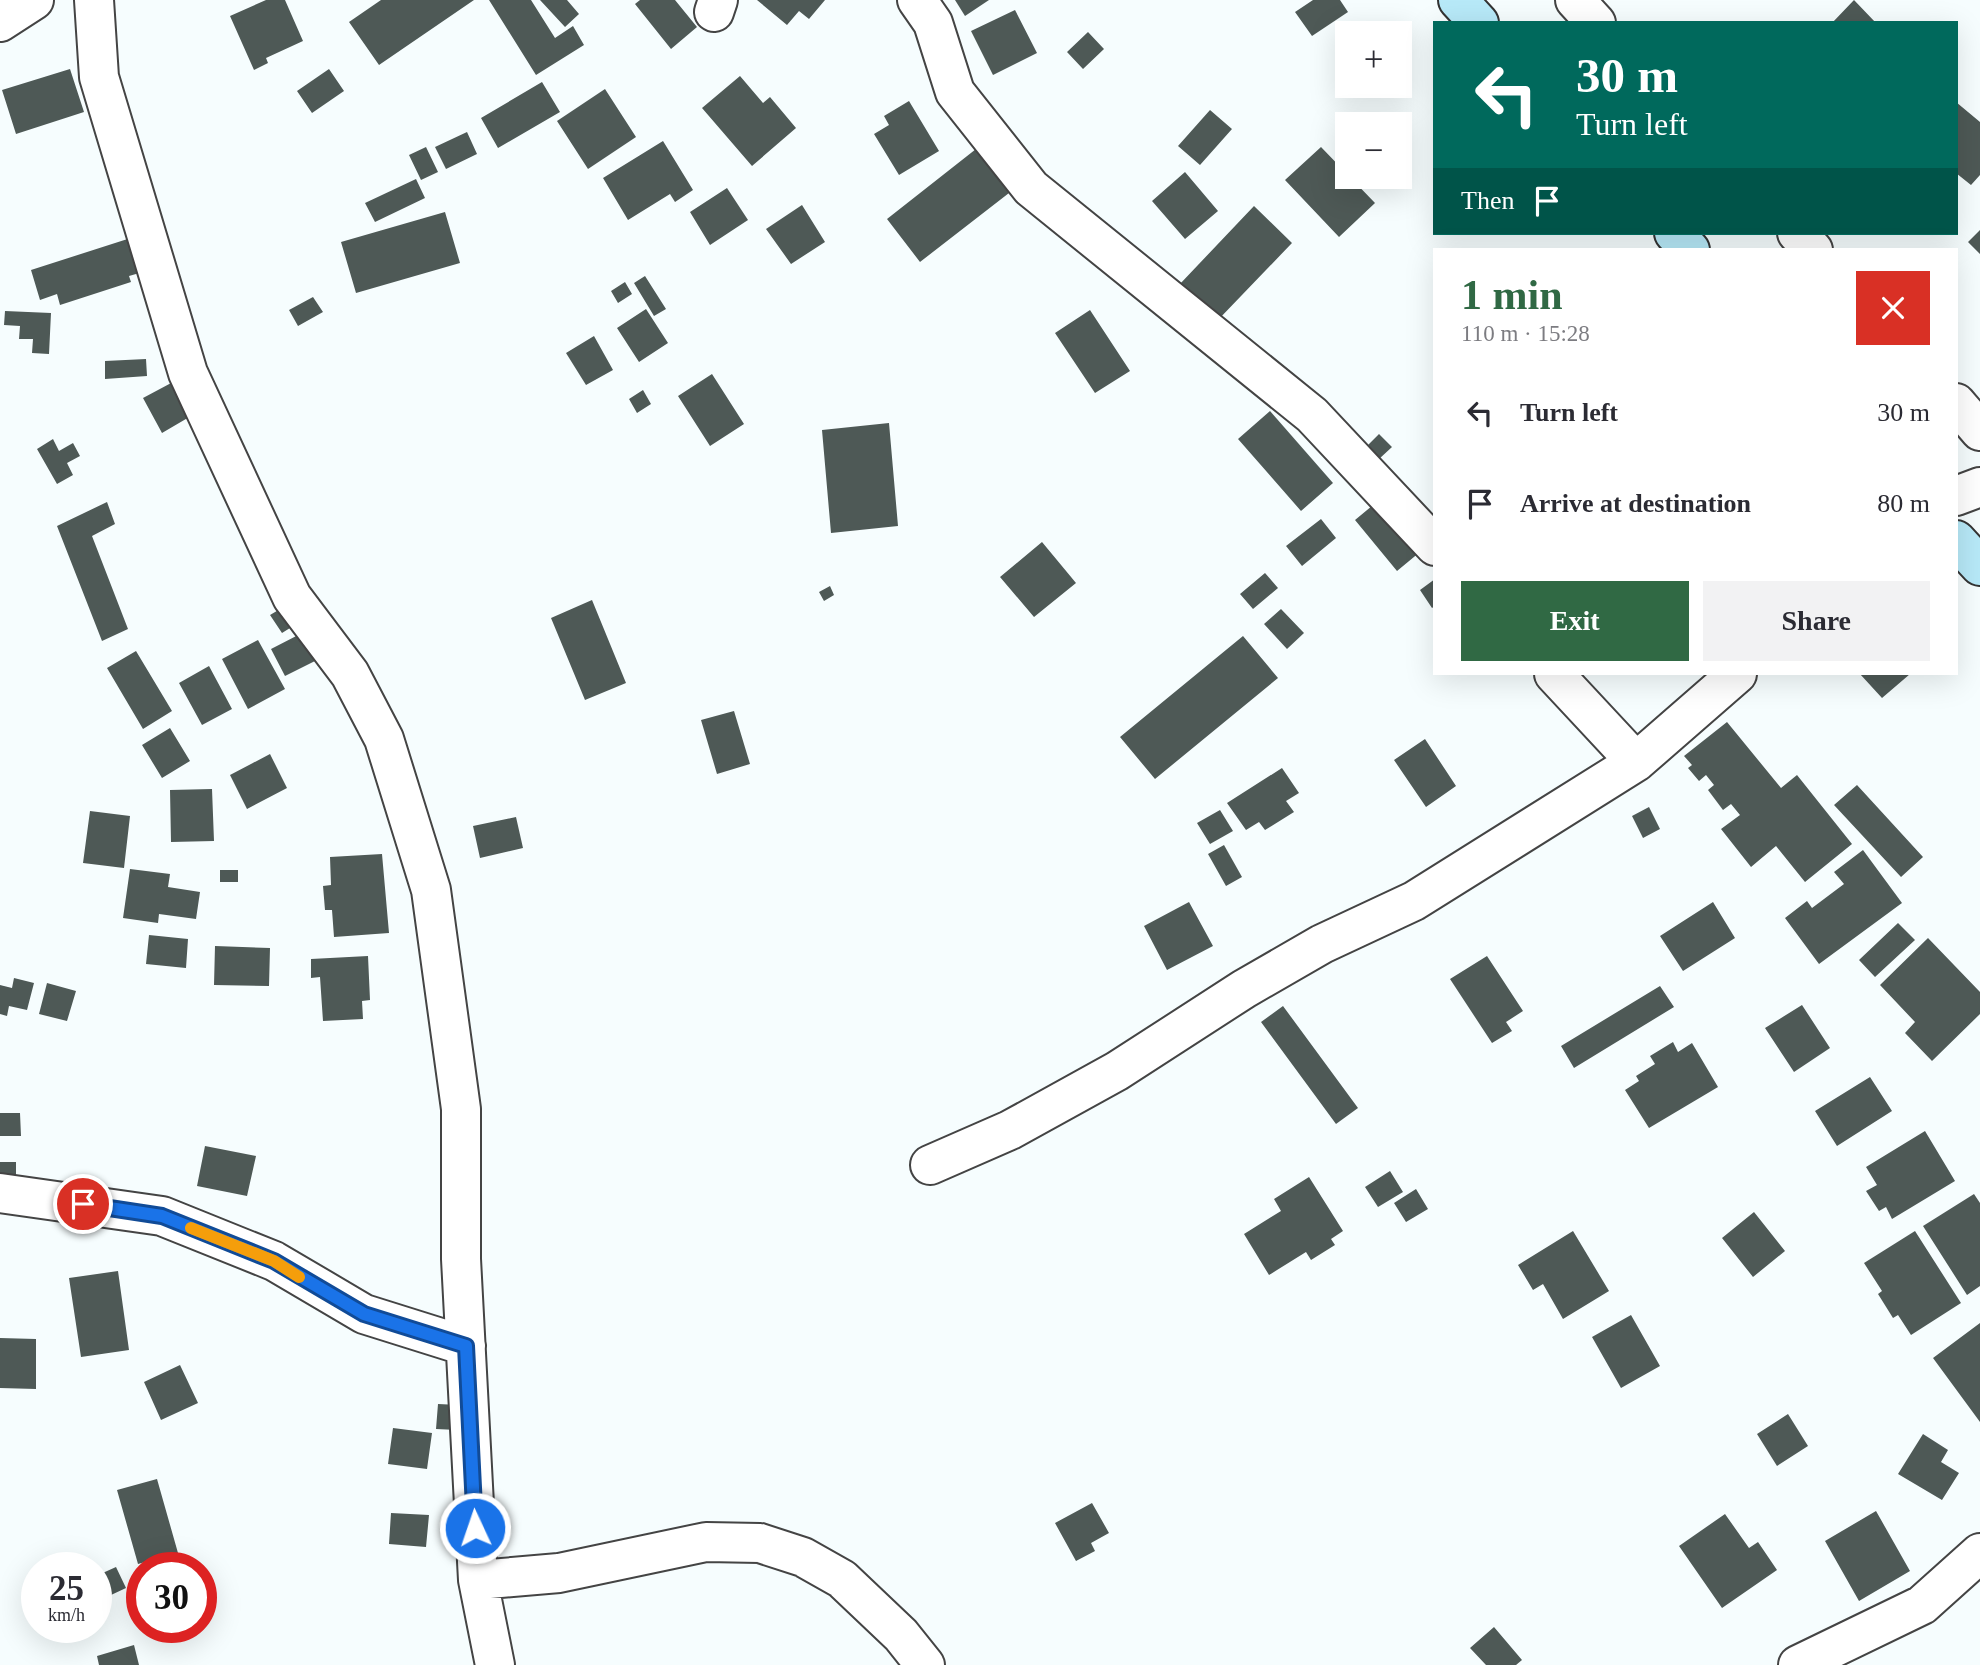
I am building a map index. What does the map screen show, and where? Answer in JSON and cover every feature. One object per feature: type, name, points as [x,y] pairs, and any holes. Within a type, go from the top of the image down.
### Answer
[{"type":"main road","points":[[1458,0],[1477,21]]},
{"type":"main road","points":[[1676,235],[1688,248]]},
{"type":"main road","points":[[1958,542],[1980,566]]},
{"type":"street","points":[[0,22],[34,0]]},
{"type":"street","points":[[94,0],[99,77],[188,373],[292,597],[350,674],[384,739],[431,890],[461,1109],[461,1259],[478,1580],[495,1665]]},
{"type":"street","points":[[917,0],[933,23],[955,92],[1031,188],[1312,415],[1433,544]]},
{"type":"street","points":[[1575,0],[1594,21]]},
{"type":"street","points":[[1799,235],[1811,248]]},
{"type":"street","points":[[1958,406],[1980,431]]},
{"type":"street","points":[[1958,495],[1980,487]]},
{"type":"street","points":[[1555,675],[1636,762]]},
{"type":"street","points":[[930,1165],[1010,1130],[1117,1071],[1244,989],[1322,944],[1414,901],[1636,762],[1736,675]]},
{"type":"street","points":[[0,1193],[162,1216],[274,1261],[364,1314],[466,1346]]},
{"type":"street","points":[[478,1580],[559,1573],[706,1542],[760,1543],[803,1557],[842,1579],[901,1635],[925,1665]]},
{"type":"street","points":[[1798,1665],[1922,1605],[1980,1553]]},
{"type":"building","points":[[266,0],[285,0],[303,41],[266,58],[268,63],[254,70],[230,16]]},
{"type":"building","points":[[381,0],[474,0],[379,65],[349,22]]},
{"type":"building","points":[[489,0],[531,0],[555,38],[573,26],[584,45],[536,75]]},
{"type":"building","points":[[540,0],[567,0],[579,14],[565,27]]},
{"type":"building","points":[[640,0],[675,0],[697,27],[671,49],[635,4]]},
{"type":"building","points":[[757,0],[825,0],[809,19],[799,11],[787,25]]},
{"type":"building","points":[[955,0],[989,0],[965,16]]},
{"type":"building","points":[[1313,0],[1340,0],[1348,12],[1312,36],[1295,12]]},
{"type":"building","points":[[1854,0],[1874,21],[1834,21]]},
{"type":"building","points":[[1015,10],[1037,53],[993,75],[971,31]]},
{"type":"building","points":[[1088,32],[1104,49],[1083,69],[1067,52]]},
{"type":"building","points":[[70,69],[84,112],[16,134],[2,90]]},
{"type":"building","points":[[329,69],[344,91],[312,113],[297,91]]},
{"type":"building","points":[[740,76],[763,103],[770,97],[796,128],[752,166],[702,108]]},
{"type":"building","points":[[542,82],[560,112],[498,148],[481,118]]},
{"type":"building","points":[[605,89],[636,137],[588,169],[557,121]]},
{"type":"building","points":[[909,101],[939,151],[899,175],[874,134],[889,125],[884,116]]},
{"type":"building","points":[[1958,104],[1980,122],[1980,175],[1971,185],[1958,175]]},
{"type":"building","points":[[1210,110],[1232,129],[1200,165],[1178,146]]},
{"type":"building","points":[[467,132],[477,154],[446,169],[435,147]]},
{"type":"building","points":[[663,141],[693,190],[675,202],[670,194],[628,220],[603,178]]},
{"type":"building","points":[[426,147],[438,172],[421,180],[409,155]]},
{"type":"building","points":[[1321,147],[1335,162],[1335,189],[1362,189],[1375,203],[1339,237],[1285,180]]},
{"type":"building","points":[[976,149],[1009,193],[920,262],[887,219]]},
{"type":"building","points":[[1185,172],[1218,211],[1185,239],[1152,201]]},
{"type":"building","points":[[416,179],[425,198],[375,222],[365,203]]},
{"type":"building","points":[[727,188],[748,220],[710,245],[690,212]]},
{"type":"building","points":[[802,205],[825,242],[791,264],[766,229]]},
{"type":"building","points":[[1254,206],[1292,243],[1217,321],[1179,285]]},
{"type":"building","points":[[445,212],[460,263],[356,293],[341,242]]},
{"type":"building","points":[[1980,230],[1980,254],[1968,242]]},
{"type":"building","points":[[140,235],[150,270],[129,276],[131,282],[60,305],[57,294],[40,300],[31,270]]},
{"type":"building","points":[[645,276],[666,309],[654,316],[634,283]]},
{"type":"building","points":[[625,282],[632,294],[618,303],[611,291]]},
{"type":"building","points":[[313,297],[323,312],[298,326],[289,310]]},
{"type":"building","points":[[646,309],[668,343],[639,362],[617,328]]},
{"type":"building","points":[[1090,310],[1130,371],[1095,393],[1055,333]]},
{"type":"building","points":[[5,311],[51,313],[49,354],[32,353],[33,339],[19,339],[20,326],[4,325]]},
{"type":"building","points":[[594,336],[613,370],[586,385],[566,353]]},
{"type":"building","points":[[146,359],[147,376],[105,379],[105,361]]},
{"type":"building","points":[[712,374],[744,424],[710,446],[678,396]]},
{"type":"building","points":[[173,382],[191,416],[162,433],[143,398]]},
{"type":"building","points":[[643,390],[651,404],[637,413],[629,399]]},
{"type":"building","points":[[1270,411],[1333,483],[1301,511],[1238,439]]},
{"type":"building","points":[[889,423],[898,526],[831,533],[822,430]]},
{"type":"building","points":[[1379,434],[1392,447],[1379,459],[1367,446]]},
{"type":"building","points":[[53,439],[59,451],[73,443],[80,456],[67,463],[73,475],[57,484],[37,449]]},
{"type":"building","points":[[1384,496],[1426,547],[1397,571],[1355,520]]},
{"type":"building","points":[[107,502],[115,524],[92,536],[128,629],[102,641],[57,526]]},
{"type":"building","points":[[1321,519],[1336,538],[1302,566],[1286,546]]},
{"type":"building","points":[[1042,542],[1076,583],[1034,617],[1000,577]]},
{"type":"building","points":[[1265,573],[1278,588],[1253,609],[1240,594]]},
{"type":"building","points":[[1433,580],[1433,607],[1432,608],[1420,590]]},
{"type":"building","points":[[830,586],[834,595],[824,601],[819,592]]},
{"type":"building","points":[[592,600],[626,683],[585,700],[551,618]]},
{"type":"building","points":[[287,605],[298,623],[282,633],[270,615]]},
{"type":"building","points":[[1281,609],[1304,633],[1287,649],[1264,624]]},
{"type":"building","points":[[306,631],[321,658],[285,676],[271,649]]},
{"type":"building","points":[[1243,636],[1278,678],[1155,779],[1120,737]]},
{"type":"building","points":[[258,640],[285,689],[248,709],[222,659]]},
{"type":"building","points":[[136,651],[172,711],[143,729],[107,668]]},
{"type":"building","points":[[209,666],[232,709],[202,725],[179,683]]},
{"type":"building","points":[[1861,675],[1909,675],[1882,698]]},
{"type":"building","points":[[734,711],[750,764],[717,774],[701,720]]},
{"type":"building","points":[[1727,722],[1781,788],[1797,775],[1852,844],[1805,882],[1776,846],[1751,867],[1721,829],[1740,815],[1731,804],[1723,810],[1708,790],[1714,785],[1706,775],[1699,781],[1688,768],[1692,765],[1684,756]]},
{"type":"building","points":[[170,728],[190,761],[162,778],[142,745]]},
{"type":"building","points":[[1425,739],[1456,786],[1426,807],[1394,760]]},
{"type":"building","points":[[270,754],[287,788],[247,809],[230,775]]},
{"type":"building","points":[[1282,768],[1299,793],[1286,801],[1294,812],[1265,830],[1259,822],[1246,830],[1227,803]]},
{"type":"building","points":[[1857,785],[1923,857],[1901,877],[1834,805]]},
{"type":"building","points":[[212,789],[214,841],[171,842],[170,790]]},
{"type":"building","points":[[1649,807],[1660,829],[1643,838],[1632,816]]},
{"type":"building","points":[[1220,810],[1233,831],[1210,844],[1197,823]]},
{"type":"building","points":[[90,811],[130,816],[124,868],[83,863]]},
{"type":"building","points":[[516,817],[523,848],[480,858],[473,826]]},
{"type":"building","points":[[1224,845],[1242,877],[1226,886],[1208,854]]},
{"type":"building","points":[[1863,850],[1902,903],[1819,964],[1785,918],[1807,901],[1812,908],[1844,884],[1834,872]]},
{"type":"building","points":[[382,854],[389,933],[334,937],[332,910],[325,910],[323,886],[331,885],[330,857]]},
{"type":"building","points":[[130,869],[170,874],[168,887],[200,892],[196,919],[159,914],[158,923],[123,918]]},
{"type":"building","points":[[220,870],[238,870],[238,882],[220,882]]},
{"type":"building","points":[[1189,902],[1213,946],[1167,970],[1144,926]]},
{"type":"building","points":[[1713,902],[1735,938],[1683,971],[1660,936]]},
{"type":"building","points":[[1898,923],[1915,940],[1875,977],[1859,960]]},
{"type":"building","points":[[149,935],[188,939],[186,968],[146,964]]},
{"type":"building","points":[[1928,938],[1980,992],[1980,1014],[1932,1061],[1905,1033],[1915,1022],[1880,985]]},
{"type":"building","points":[[215,946],[270,948],[269,986],[214,985]]},
{"type":"building","points":[[368,956],[370,1000],[362,1001],[363,1019],[323,1021],[320,977],[311,978],[311,959]]},
{"type":"building","points":[[1487,956],[1523,1011],[1506,1022],[1512,1031],[1492,1043],[1450,979]]},
{"type":"building","points":[[14,978],[34,983],[27,1010],[9,1006],[7,1016],[0,1014],[0,985],[12,988]]},
{"type":"building","points":[[47,983],[76,991],[67,1021],[39,1014]]},
{"type":"building","points":[[1660,986],[1674,1007],[1574,1068],[1561,1046]]},
{"type":"building","points":[[1802,1005],[1830,1048],[1794,1072],[1765,1028]]},
{"type":"building","points":[[1283,1006],[1358,1108],[1336,1124],[1261,1022]]},
{"type":"building","points":[[1673,1042],[1678,1052],[1692,1043],[1718,1087],[1649,1128],[1625,1090],[1639,1081],[1636,1076],[1655,1064],[1650,1056]]},
{"type":"building","points":[[1870,1077],[1892,1111],[1837,1146],[1815,1111]]},
{"type":"building","points":[[0,1113],[20,1113],[21,1136],[0,1136]]},
{"type":"building","points":[[1925,1131],[1955,1181],[1892,1219],[1886,1207],[1879,1211],[1866,1191],[1877,1185],[1866,1167]]},
{"type":"building","points":[[205,1146],[256,1156],[247,1196],[197,1186]]},
{"type":"building","points":[[0,1162],[16,1162],[16,1180],[0,1179]]},
{"type":"building","points":[[1390,1171],[1403,1192],[1378,1207],[1365,1187]]},
{"type":"building","points":[[1309,1177],[1343,1231],[1331,1239],[1335,1245],[1311,1260],[1306,1252],[1269,1275],[1244,1234],[1281,1211],[1274,1199]]},
{"type":"building","points":[[1416,1189],[1428,1209],[1406,1222],[1394,1203]]},
{"type":"building","points":[[1974,1194],[1980,1203],[1980,1286],[1967,1295],[1923,1226]]},
{"type":"building","points":[[1754,1212],[1785,1251],[1753,1277],[1722,1238]]},
{"type":"building","points":[[1573,1231],[1609,1291],[1563,1319],[1543,1284],[1533,1290],[1518,1265]]},
{"type":"building","points":[[1915,1231],[1961,1303],[1911,1335],[1898,1315],[1893,1318],[1878,1294],[1882,1291],[1864,1263]]},
{"type":"building","points":[[118,1271],[129,1350],[81,1357],[69,1278]]},
{"type":"building","points":[[1631,1315],[1660,1366],[1621,1388],[1592,1337]]},
{"type":"building","points":[[1980,1323],[1980,1422],[1933,1358]]},
{"type":"building","points":[[0,1338],[36,1339],[36,1389],[0,1388]]},
{"type":"building","points":[[180,1365],[198,1403],[161,1420],[144,1382]]},
{"type":"building","points":[[438,1404],[459,1405],[457,1430],[436,1429]]},
{"type":"building","points":[[1788,1414],[1808,1446],[1777,1466],[1757,1434]]},
{"type":"building","points":[[393,1428],[432,1433],[427,1469],[388,1464]]},
{"type":"building","points":[[1923,1434],[1948,1450],[1941,1462],[1959,1473],[1942,1500],[1898,1474]]},
{"type":"building","points":[[157,1479],[178,1552],[135,1552],[117,1490]]},
{"type":"building","points":[[1092,1503],[1109,1533],[1091,1543],[1095,1551],[1076,1561],[1055,1523]]},
{"type":"building","points":[[1876,1511],[1910,1571],[1859,1601],[1825,1541]]},
{"type":"building","points":[[391,1513],[429,1515],[426,1547],[389,1544]]},
{"type":"building","points":[[1725,1514],[1749,1548],[1758,1542],[1777,1570],[1722,1608],[1679,1546]]},
{"type":"building","points":[[116,1567],[126,1588],[112,1595],[112,1569]]},
{"type":"building","points":[[1494,1627],[1522,1660],[1516,1665],[1486,1665],[1470,1648]]},
{"type":"building","points":[[134,1645],[139,1665],[99,1665],[97,1656]]},
{"type":"slow traffic","points":[[191,1228],[274,1261],[299,1277]]},
{"type":"route","points":[[83,1204],[162,1216],[274,1261],[317,1289],[364,1314],[466,1346],[475,1528]]}]
